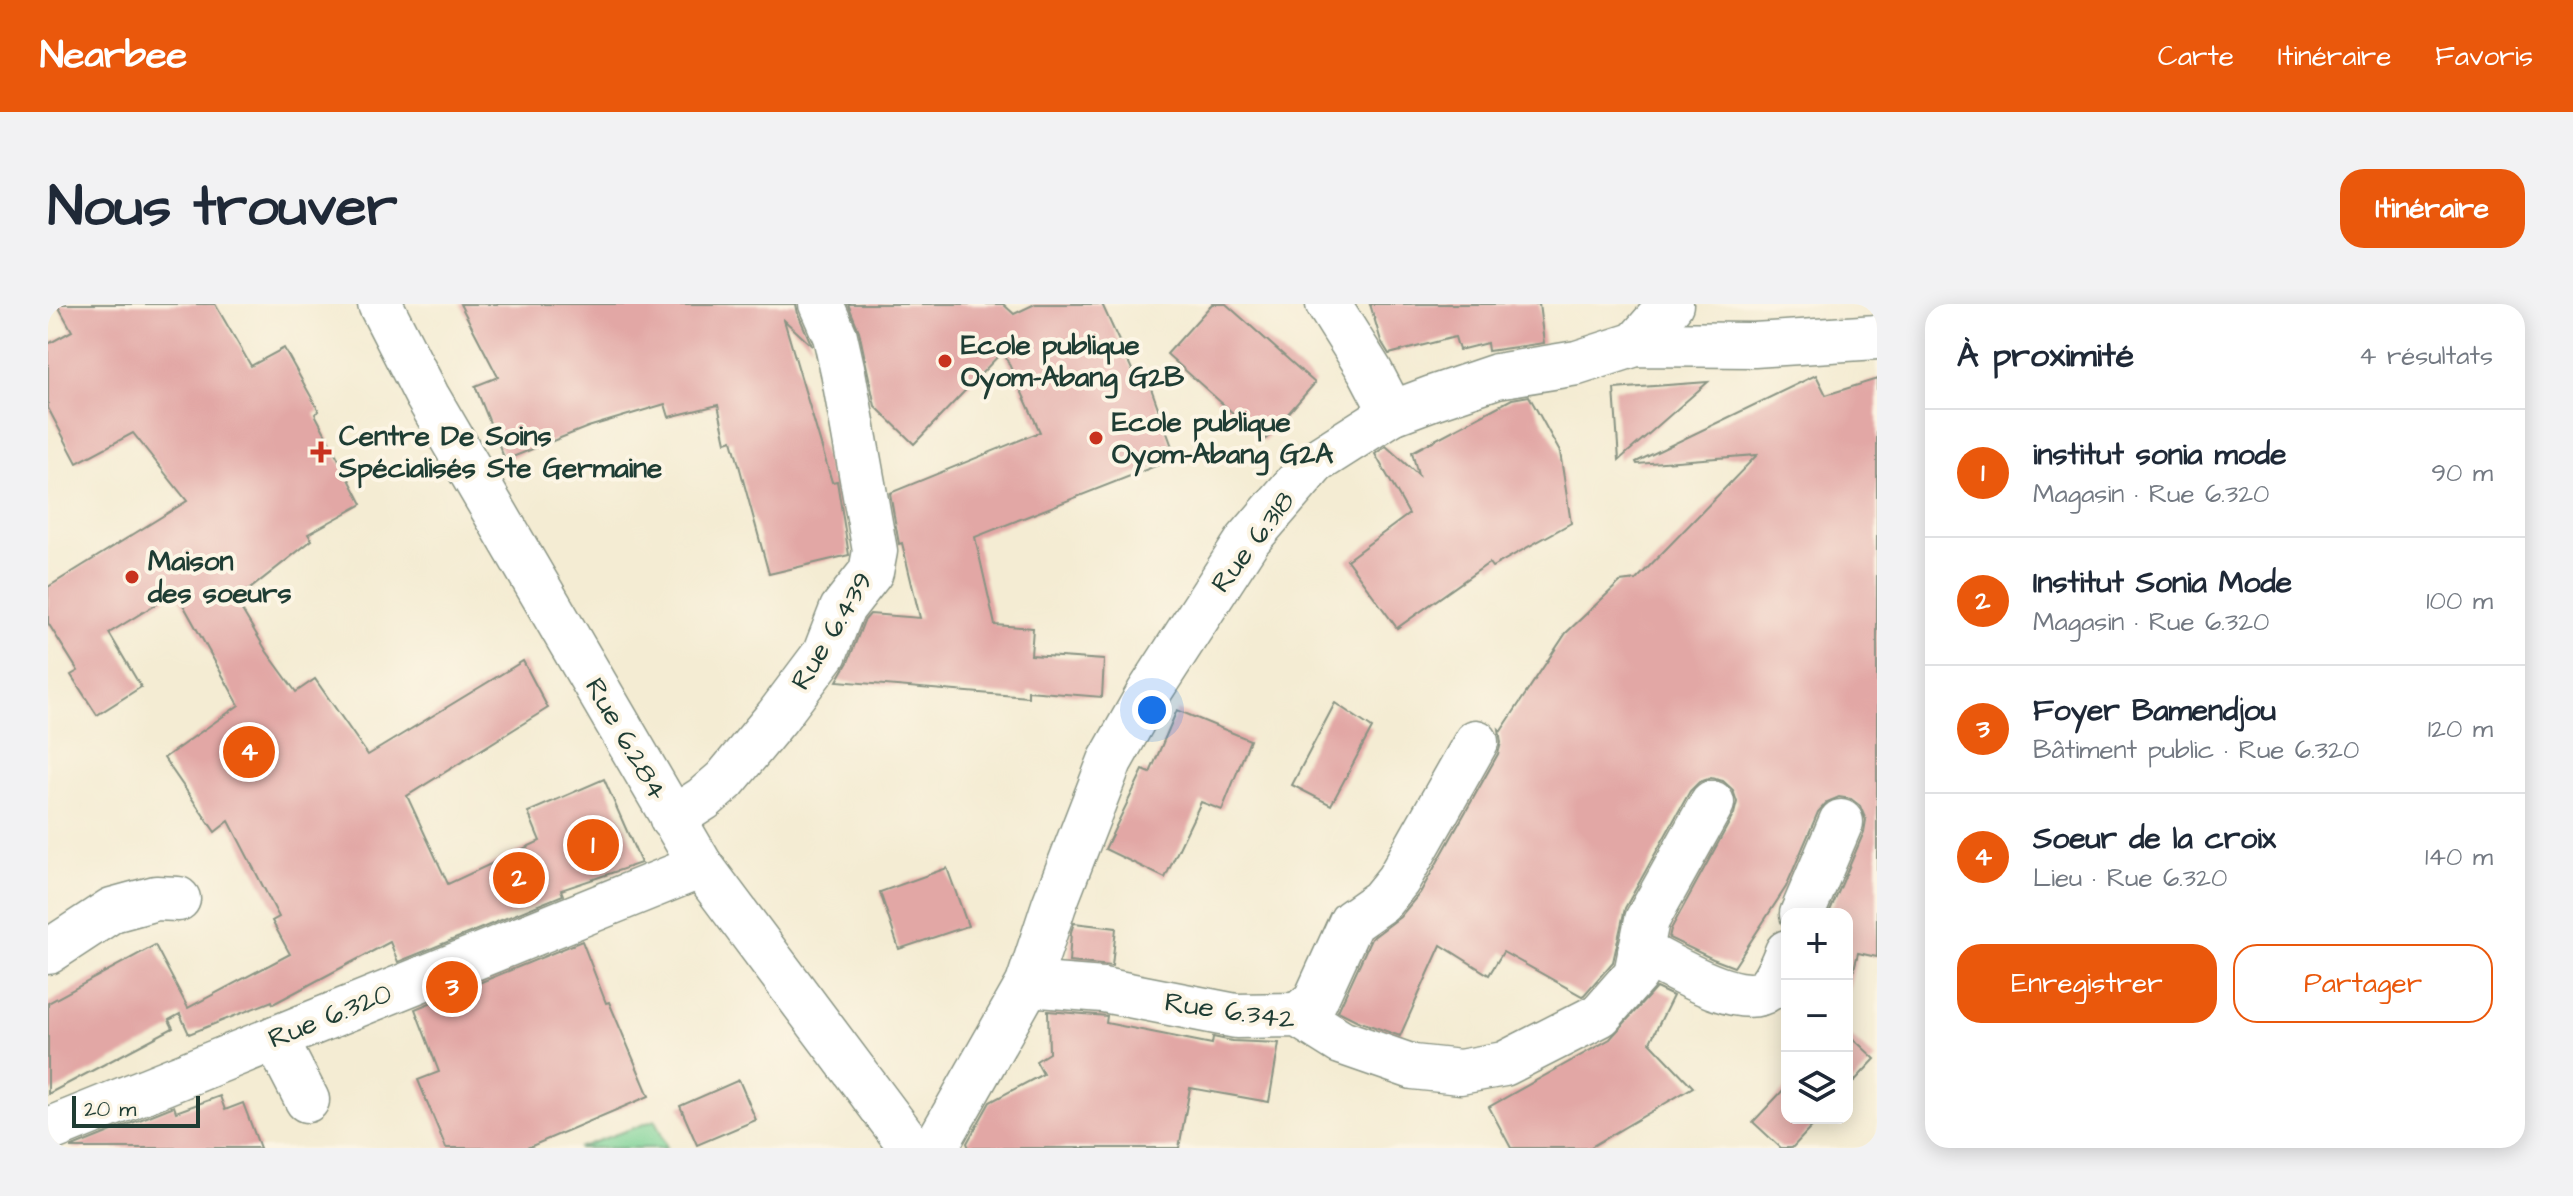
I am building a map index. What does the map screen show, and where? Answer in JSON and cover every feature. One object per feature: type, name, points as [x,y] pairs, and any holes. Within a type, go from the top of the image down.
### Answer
[{"type":"street","name":"Rue 6.284","points":[[380,304],[427,396],[701,866],[912,1148]]},
{"type":"street","name":"Rue 6.439","points":[[672,819],[725,780],[777,717],[825,653],[842,609],[871,572],[875,551],[843,372],[835,336],[821,304]]},
{"type":"street","points":[[1328,304],[1392,413]]},
{"type":"street","points":[[1636,344],[1671,304]]},
{"type":"street","name":"Rue 6.318","points":[[935,1148],[1028,984],[1054,905],[1110,761],[1148,694],[1247,541],[1315,462],[1392,413],[1497,376],[1577,363],[1636,344],[1754,345],[1877,337]]},
{"type":"street","points":[[1298,1015],[1315,1001],[1351,922],[1381,901],[1398,880],[1476,742]]},
{"type":"street","name":"Rue 6.342","points":[[1028,984],[1103,990],[1236,1016],[1298,1015],[1341,1042],[1413,1067],[1460,1072],[1504,1064],[1600,1015],[1636,974],[1647,920],[1712,803]]},
{"type":"street","points":[[1805,908],[1841,822]]},
{"type":"street","name":"Rue 6.320","points":[[48,1130],[701,866]]},
{"type":"street","points":[[48,952],[112,910],[156,898],[178,899]]},
{"type":"street","points":[[1640,951],[1698,979],[1745,996],[1767,989],[1781,967]]},
{"type":"street","points":[[275,1038],[307,1100]]},
{"type":"green space","points":[[655,1120],[667,1148],[578,1148]]},
{"type":"building","points":[[57,304],[215,304],[251,366],[284,348],[319,411],[315,414],[362,504],[308,534],[312,540],[236,600],[267,652],[296,692],[315,679],[368,755],[523,661],[548,708],[407,796],[448,884],[540,841],[528,812],[604,779],[641,863],[561,890],[563,895],[398,962],[390,942],[273,1004],[272,1001],[189,1034],[180,1014],[169,1020],[173,1028],[48,1094],[48,1003],[155,945],[188,1008],[290,954],[272,921],[279,917],[229,821],[215,832],[164,758],[239,705],[176,592],[109,633],[141,687],[97,715],[71,675],[78,671],[48,623],[48,587],[187,501],[133,433],[77,463],[48,408],[48,344],[72,331]]},
{"type":"building","points":[[460,304],[796,304],[812,346],[784,320],[832,482],[837,481],[849,555],[769,574],[732,440],[726,442],[718,405],[669,417],[665,404],[588,427],[505,460],[475,386],[498,377]]},
{"type":"building","points":[[848,304],[1003,304],[1014,314],[1035,304],[1102,304],[1139,385],[1147,377],[1176,458],[975,537],[995,625],[1033,628],[1031,655],[1104,660],[1102,697],[1028,691],[1028,697],[837,681],[870,614],[920,618],[902,543],[899,544],[890,493],[1040,432],[1003,351],[914,444],[875,406],[859,331]]},
{"type":"building","points":[[1212,304],[1226,304],[1315,383],[1264,441],[1167,354]]},
{"type":"building","points":[[1370,304],[1539,304],[1544,343],[1488,351],[1487,343],[1459,350],[1455,337],[1389,354],[1381,341]]},
{"type":"building","points":[[1816,375],[1826,395],[1877,379],[1877,957],[1858,953],[1853,973],[1853,908],[1832,908],[1864,832],[1866,820],[1860,806],[1851,799],[1839,797],[1827,802],[1818,812],[1786,887],[1734,967],[1669,938],[1671,929],[1734,814],[1737,802],[1733,790],[1723,781],[1711,778],[1699,782],[1690,791],[1625,908],[1613,962],[1584,995],[1503,952],[1489,975],[1441,945],[1400,1036],[1338,1011],[1371,939],[1400,917],[1420,893],[1498,754],[1501,743],[1499,729],[1501,731],[1566,633],[1620,582],[1636,580],[1757,455],[1636,462]]},
{"type":"building","points":[[1708,382],[1619,460],[1614,389]]},
{"type":"building","points":[[1529,396],[1560,452],[1571,523],[1492,567],[1489,563],[1397,628],[1347,560],[1409,514],[1375,454],[1386,446],[1418,475],[1412,452],[1512,399]]},
{"type":"building","points":[[1335,703],[1372,728],[1331,805],[1292,785]]},
{"type":"building","points":[[1177,710],[1250,740],[1222,810],[1201,802],[1165,878],[1105,849],[1143,770],[1150,773]]},
{"type":"building","points":[[947,868],[968,926],[899,949],[880,892]]},
{"type":"building","points":[[1074,923],[1116,928],[1112,966],[1069,962]]},
{"type":"building","points":[[582,941],[606,1003],[609,1002],[649,1096],[527,1148],[446,1148],[418,1080],[439,1072],[415,1009]]},
{"type":"building","points":[[1656,988],[1673,996],[1650,1042],[1693,1087],[1589,1148],[1511,1148],[1489,1107],[1610,1039]]},
{"type":"building","points":[[1048,1011],[1107,1016],[1106,1023],[1212,1044],[1213,1037],[1279,1043],[1269,1102],[1190,1088],[1179,1148],[969,1148],[967,1143],[990,1102],[1043,1074],[1036,1061],[1049,1053]]},
{"type":"building","points":[[1853,1039],[1875,1059],[1853,1083]]},
{"type":"building","points":[[739,1080],[756,1120],[697,1145],[680,1106]]},
{"type":"building","points":[[1781,1092],[1781,1124],[1814,1124],[1792,1148],[1781,1148],[1753,1122]]},
{"type":"building","points":[[220,1096],[225,1110],[243,1103],[260,1148],[70,1148],[174,1106],[176,1112]]},
{"type":"place","name":"Ecole publique Oyom-Abang G2B","points":[[945,361]]},
{"type":"place","name":"Ecole publique Oyom-Abang G2A","points":[[1096,438]]},
{"type":"place","name":"Centre De Soins Spécialisés Ste Germaine","points":[[321,452]]},
{"type":"place","name":"Maison des soeurs","points":[[132,577]]},
{"type":"place","name":"Soeur de la croix","points":[[249,752]]},
{"type":"place","name":"institut sonia mode","points":[[593,845]]},
{"type":"place","name":"Institut Sonia Mode","points":[[519,878]]},
{"type":"place","name":"Foyer Bamendjou","points":[[452,987]]}]
